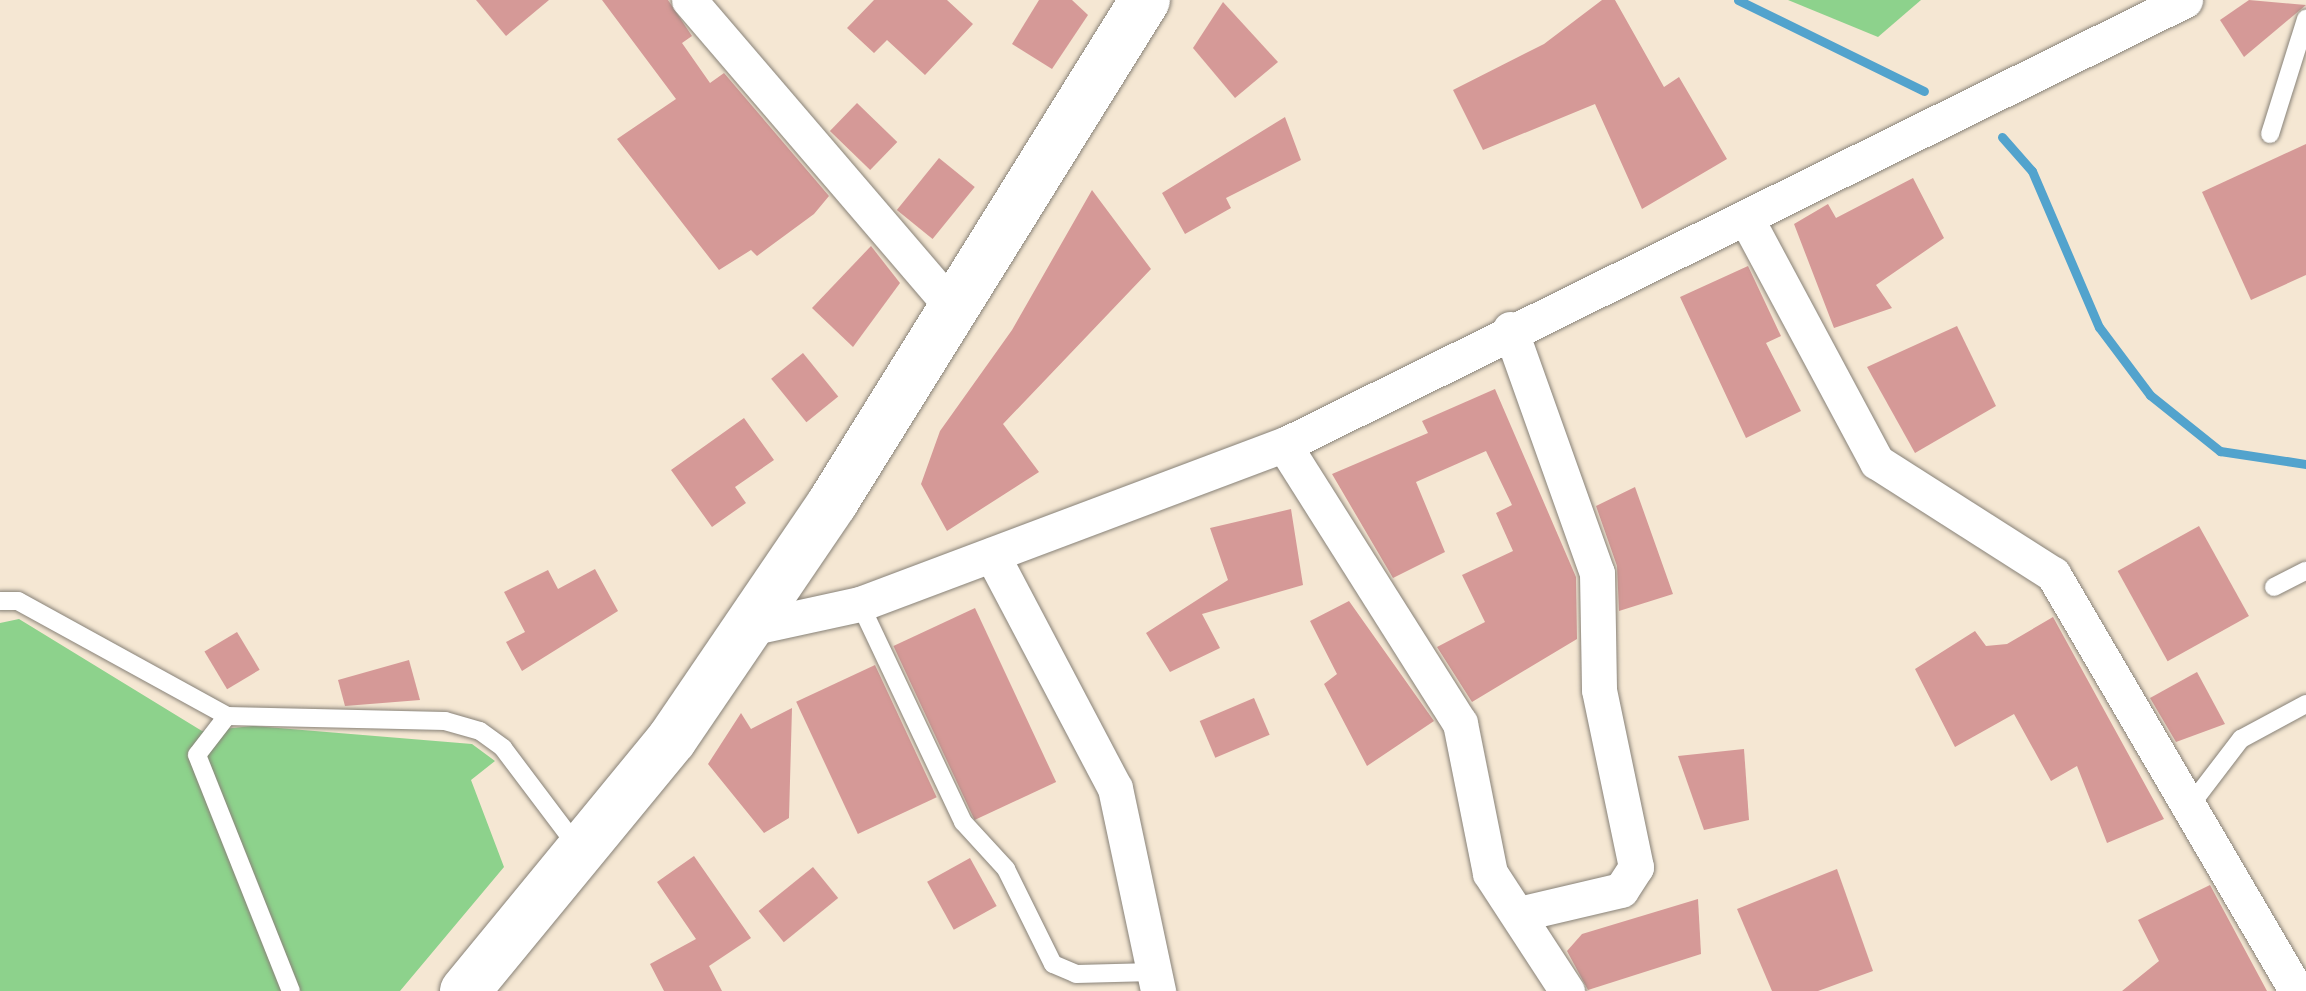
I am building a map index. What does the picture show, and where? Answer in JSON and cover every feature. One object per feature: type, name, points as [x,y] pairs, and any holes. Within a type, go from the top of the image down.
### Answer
[{"type":"street","points":[[688,0],[954,308]]},
{"type":"street","points":[[465,991],[583,854],[745,629],[954,308],[1145,0]]},
{"type":"street","points":[[745,629],[860,604],[1284,445],[1510,328],[1746,218],[2184,0]]},
{"type":"street","points":[[1746,218],[1877,462],[2052,574],[2192,803],[2296,991]]},
{"type":"street","points":[[1510,328],[1597,573],[1598,690],[1636,867],[1621,890],[1519,914]]},
{"type":"street","points":[[1284,445],[1460,723],[1480,848],[1567,991]]},
{"type":"street","points":[[992,555],[1115,788],[1156,981]]},
{"type":"lane","points":[[2270,134],[2306,19]]},
{"type":"lane","points":[[2274,586],[2306,570]]},
{"type":"lane","points":[[0,601],[18,602],[227,716],[445,721],[480,731],[504,748],[583,854]]},
{"type":"lane","points":[[860,604],[963,822],[1006,869],[1053,964],[1076,974],[1156,981]]},
{"type":"lane","points":[[2192,803],[2240,739],[2306,704]]},
{"type":"lane","points":[[227,716],[198,755],[291,991]]},
{"type":"green space","points":[[1788,0],[1921,0],[1878,37]]},
{"type":"green space","points":[[19,619],[202,731],[253,726],[472,744],[495,761],[471,780],[504,867],[400,991],[0,991],[0,623]]},
{"type":"building","points":[[476,0],[549,0],[506,36]]},
{"type":"building","points":[[602,0],[668,0],[692,36],[682,43],[710,83],[724,73],[829,196],[814,214],[757,256],[751,250],[719,270],[617,139],[676,99]]},
{"type":"building","points":[[874,0],[947,0],[973,24],[925,75],[887,40],[874,53],[847,28]]},
{"type":"building","points":[[1039,0],[1072,0],[1088,15],[1052,69],[1012,44]]},
{"type":"building","points":[[1602,0],[1615,0],[1664,87],[1679,77],[1727,159],[1642,209],[1595,104],[1483,150],[1453,90],[1544,44]]},
{"type":"building","points":[[2249,0],[2306,5],[2244,57],[2220,20]]},
{"type":"building","points":[[1223,2],[1278,62],[1235,98],[1193,48]]},
{"type":"building","points":[[857,103],[897,142],[870,170],[830,131]]},
{"type":"building","points":[[1285,117],[1301,160],[1226,198],[1231,208],[1185,234],[1162,193]]},
{"type":"building","points":[[2306,144],[2306,275],[2251,300],[2202,192]]},
{"type":"building","points":[[939,158],[975,187],[933,239],[897,210]]},
{"type":"building","points":[[1913,178],[1944,238],[1876,285],[1892,308],[1834,328],[1794,224],[1828,204],[1836,218]]},
{"type":"building","points":[[1092,190],[1151,269],[1003,424],[1039,472],[947,531],[921,484],[940,431],[1012,330]]},
{"type":"building","points":[[871,246],[900,283],[853,347],[812,308]]},
{"type":"building","points":[[1748,266],[1781,336],[1766,343],[1801,411],[1746,438],[1680,297]]},
{"type":"building","points":[[1957,326],[1996,406],[1915,453],[1867,367]]},
{"type":"building","points":[[803,353],[838,397],[806,422],[771,379]]},
{"type":"building","points":[[1495,389],[1576,577],[1577,639],[1472,702],[1437,647],[1485,622],[1462,575],[1513,551],[1496,513],[1512,505],[1486,451],[1416,482],[1445,552],[1393,578],[1332,474],[1428,433],[1422,421]]},
{"type":"building","points":[[744,418],[774,460],[735,487],[746,503],[712,527],[671,470]]},
{"type":"building","points":[[1635,487],[1673,594],[1619,611],[1617,566],[1596,506]]},
{"type":"building","points":[[1291,509],[1303,585],[1202,614],[1220,648],[1170,672],[1146,633],[1228,580],[1210,528]]},
{"type":"building","points":[[2199,526],[2249,616],[2168,661],[2118,571]]},
{"type":"building","points":[[595,569],[618,611],[522,671],[506,642],[525,632],[504,592],[548,570],[558,589]]},
{"type":"building","points":[[1349,601],[1434,721],[1367,766],[1324,684],[1337,674],[1310,621]]},
{"type":"building","points":[[975,608],[1056,782],[975,820],[893,646]]},
{"type":"building","points":[[2053,617],[2164,819],[2107,843],[2077,766],[2051,781],[2014,714],[1955,747],[1915,669],[1975,631],[1986,646],[2007,644]]},
{"type":"building","points":[[237,632],[260,670],[227,689],[204,652]]},
{"type":"building","points":[[409,660],[420,700],[345,706],[338,680]]},
{"type":"building","points":[[875,665],[937,797],[858,834],[796,702]]},
{"type":"building","points":[[2197,672],[2225,724],[2176,742],[2150,698]]},
{"type":"building","points":[[1254,698],[1270,735],[1215,758],[1200,721]]},
{"type":"building","points":[[792,708],[789,818],[764,833],[708,764],[741,713],[751,729]]},
{"type":"building","points":[[1744,749],[1749,820],[1704,830],[1678,756]]},
{"type":"building","points":[[694,856],[751,938],[709,966],[722,991],[664,991],[650,964],[696,939],[657,882]]},
{"type":"building","points":[[970,858],[997,906],[954,930],[927,882]]},
{"type":"building","points":[[813,867],[838,898],[784,942],[759,911]]},
{"type":"building","points":[[1837,869],[1873,971],[1818,991],[1772,991],[1737,909]]},
{"type":"building","points":[[2210,885],[2267,991],[2122,991],[2159,961],[2138,920]]},
{"type":"building","points":[[1698,899],[1701,954],[1588,990],[1567,951],[1582,934]]},
{"type":"waterway","points":[[1738,0],[1924,91]]},
{"type":"waterway","points":[[2002,137],[2032,171],[2099,327],[2150,395],[2220,451],[2306,464]]}]
